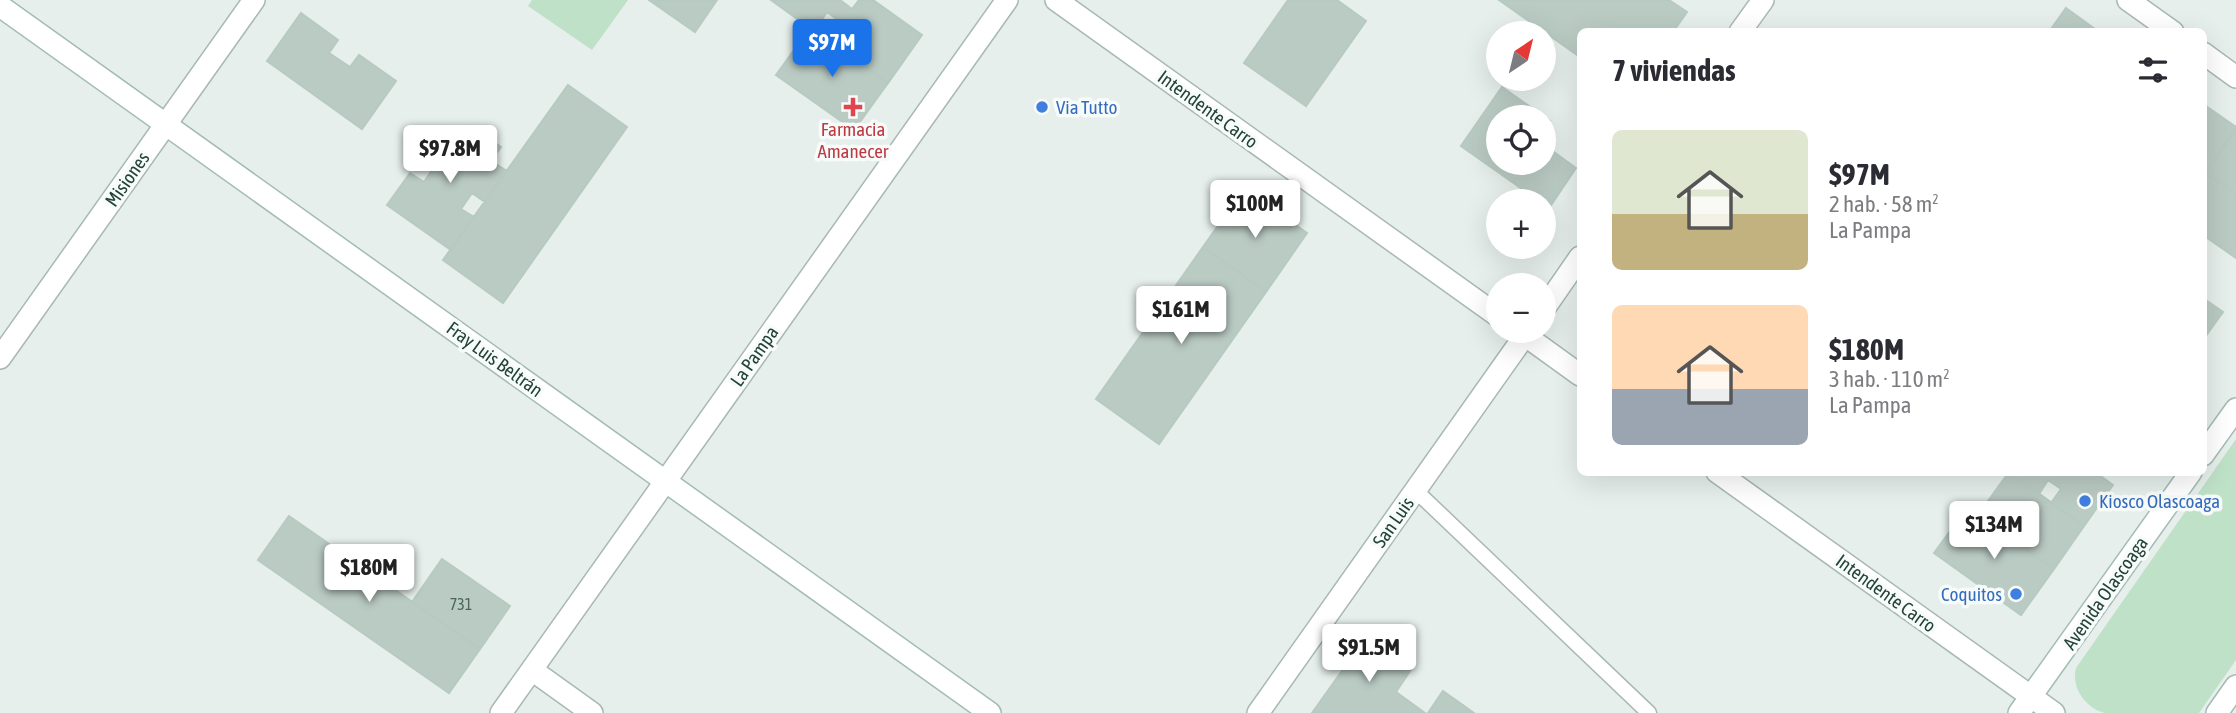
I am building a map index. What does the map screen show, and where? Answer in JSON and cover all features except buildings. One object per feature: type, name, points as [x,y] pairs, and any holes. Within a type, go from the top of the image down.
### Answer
[{"type":"street","name":"Misiones","points":[[0,358],[254,0]]},
{"type":"street","name":"La Pampa","points":[[501,713],[1007,0]]},
{"type":"street","name":"Intendente Carro","points":[[1056,0],[1486,307]]},
{"type":"street","points":[[1743,28],[1763,0]]},
{"type":"street","points":[[2128,0],[2167,28]]},
{"type":"street","name":"Fray Luis Beltrán","points":[[0,6],[990,713]]},
{"type":"street","points":[[2207,56],[2236,77]]},
{"type":"street","points":[[1556,292],[1577,261]]},
{"type":"street","name":"San Luis","points":[[1258,713],[1516,343]]},
{"type":"street","points":[[1538,343],[1577,373]]},
{"type":"street","points":[[2207,449],[2236,409]]},
{"type":"street","name":"Intendente Carro","points":[[1722,476],[2025,705],[2054,713]]},
{"type":"street","name":"Avenida Olascoaga","points":[[2025,705],[2187,476]]},
{"type":"street","points":[[532,670],[592,713]]},
{"type":"street","points":[[2217,713],[2236,687]]},
{"type":"lane","points":[[1415,490],[1649,713]]},
{"type":"green space","points":[[532,0],[628,0],[592,50],[528,6]]},
{"type":"green space","points":[[2236,439],[2236,660],[2199,713],[2105,713],[2091,707],[2078,689],[2076,668]]},
{"type":"place","name":"Farmacia Amanecer","points":[[853,107]]},
{"type":"place","name":"Via Tutto","points":[[1042,107]]},
{"type":"place","name":"Kiosco Olascoaga","points":[[2085,501]]},
{"type":"place","name":"Coquitos","points":[[2016,594]]}]
